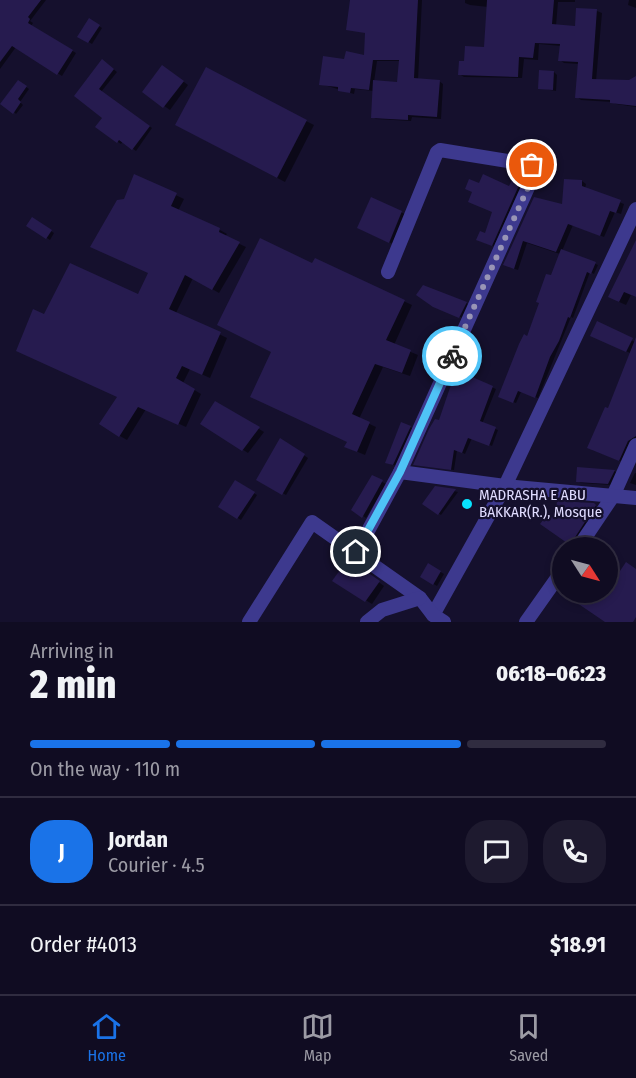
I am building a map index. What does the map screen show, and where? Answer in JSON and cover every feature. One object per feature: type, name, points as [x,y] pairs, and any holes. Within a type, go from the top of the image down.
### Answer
[{"type":"street","points":[[356,552],[400,472],[535,172],[532,165],[440,150],[437,152],[388,272]]},
{"type":"street","points":[[249,622],[312,522],[420,598],[438,618],[505,486],[636,209]]},
{"type":"street","points":[[585,537],[613,496],[636,444]]},
{"type":"street","points":[[400,472],[505,486],[636,498]]},
{"type":"street","points":[[526,622],[552,585]]},
{"type":"street","points":[[367,622],[382,610],[420,598]]},
{"type":"building","points":[[0,0],[41,0],[28,17],[30,19],[28,23],[73,50],[57,75],[12,46],[0,62]]},
{"type":"building","points":[[350,0],[418,0],[414,78],[440,80],[437,117],[408,115],[408,120],[371,118],[373,80],[397,82],[399,60],[373,60],[369,90],[351,88],[350,93],[338,91],[338,87],[319,85],[323,56],[344,59],[346,51],[364,55],[365,33],[346,30]]},
{"type":"building","points":[[487,0],[554,0],[552,24],[575,26],[576,8],[597,9],[592,79],[629,80],[636,76],[636,106],[610,103],[610,100],[575,98],[578,62],[558,61],[560,44],[535,43],[533,58],[519,57],[518,77],[458,75],[459,61],[464,61],[465,46],[484,47]]},
{"type":"building","points":[[89,18],[100,25],[88,43],[77,37]]},
{"type":"building","points":[[102,59],[114,69],[99,89],[150,126],[132,150],[119,140],[117,143],[95,127],[102,118],[74,96]]},
{"type":"building","points":[[162,65],[184,81],[163,108],[142,92]]},
{"type":"building","points":[[206,67],[307,120],[277,178],[175,125]]},
{"type":"building","points":[[539,70],[554,71],[553,90],[538,89]]},
{"type":"building","points":[[18,80],[27,86],[18,99],[21,102],[13,114],[0,104]]},
{"type":"building","points":[[134,174],[177,193],[171,206],[220,228],[219,232],[240,242],[212,290],[185,275],[169,309],[221,332],[202,375],[182,366],[176,378],[195,389],[178,425],[138,407],[119,437],[99,424],[117,397],[16,351],[33,309],[44,314],[70,263],[138,294],[148,273],[90,247],[117,200],[124,199]]},
{"type":"building","points":[[483,174],[509,186],[512,180],[520,183],[492,246],[476,240],[480,231],[485,233],[492,212],[468,202],[472,192],[465,189],[469,179],[479,183]]},
{"type":"building","points":[[564,179],[582,180],[582,186],[621,200],[616,213],[610,211],[600,236],[568,224],[556,252],[523,241],[514,269],[503,265],[534,197],[562,204]]},
{"type":"building","points":[[371,197],[402,211],[389,243],[357,228]]},
{"type":"building","points":[[32,217],[52,230],[46,239],[26,226]]},
{"type":"building","points":[[260,238],[312,263],[315,258],[405,300],[386,340],[411,350],[402,373],[375,364],[352,414],[370,422],[357,452],[344,447],[347,442],[250,397],[271,352],[217,325]]},
{"type":"building","points":[[636,240],[636,297],[624,292],[619,302],[608,297]]},
{"type":"building","points":[[561,249],[596,262],[591,274],[587,272],[570,318],[568,317],[550,357],[535,398],[518,391],[513,403],[498,397],[519,344],[524,334],[527,336],[539,303],[536,302],[546,274],[551,275]]},
{"type":"building","points":[[423,285],[467,302],[459,318],[433,307],[416,295]]},
{"type":"building","points":[[597,321],[633,338],[626,352],[590,336]]},
{"type":"building","points":[[636,337],[636,436],[628,441],[619,461],[587,448],[605,407],[608,408]]},
{"type":"building","points":[[456,370],[493,386],[480,421],[496,427],[489,446],[468,438],[462,453],[454,450],[451,470],[413,465],[429,429],[435,419],[439,420]]},
{"type":"building","points":[[215,401],[260,427],[242,451],[200,424]]},
{"type":"building","points":[[401,422],[411,426],[393,465],[385,463]]},
{"type":"building","points":[[280,438],[305,454],[282,495],[256,480]]},
{"type":"building","points":[[577,467],[615,470],[608,484],[576,482]]},
{"type":"building","points":[[372,475],[383,480],[362,518],[351,510]]},
{"type":"building","points":[[235,480],[255,492],[237,519],[218,507]]},
{"type":"building","points":[[435,486],[456,489],[438,515],[422,504]]},
{"type":"building","points":[[557,501],[596,505],[575,537],[559,537],[540,524],[548,514],[555,519]]},
{"type":"building","points":[[348,559],[380,581],[365,602],[332,581]]},
{"type":"building","points":[[626,562],[636,569],[636,617],[633,622],[605,622],[577,603],[618,603],[618,574]]},
{"type":"building","points":[[428,563],[441,571],[433,585],[420,577]]},
{"type":"way so far","points":[[452,356],[535,172],[532,165]]},
{"type":"place","name":"MADRASHA E ABU BAKKAR(R.), Mosque","points":[[467,504]]},
{"type":"route","points":[[356,552],[400,472],[452,356]]}]
